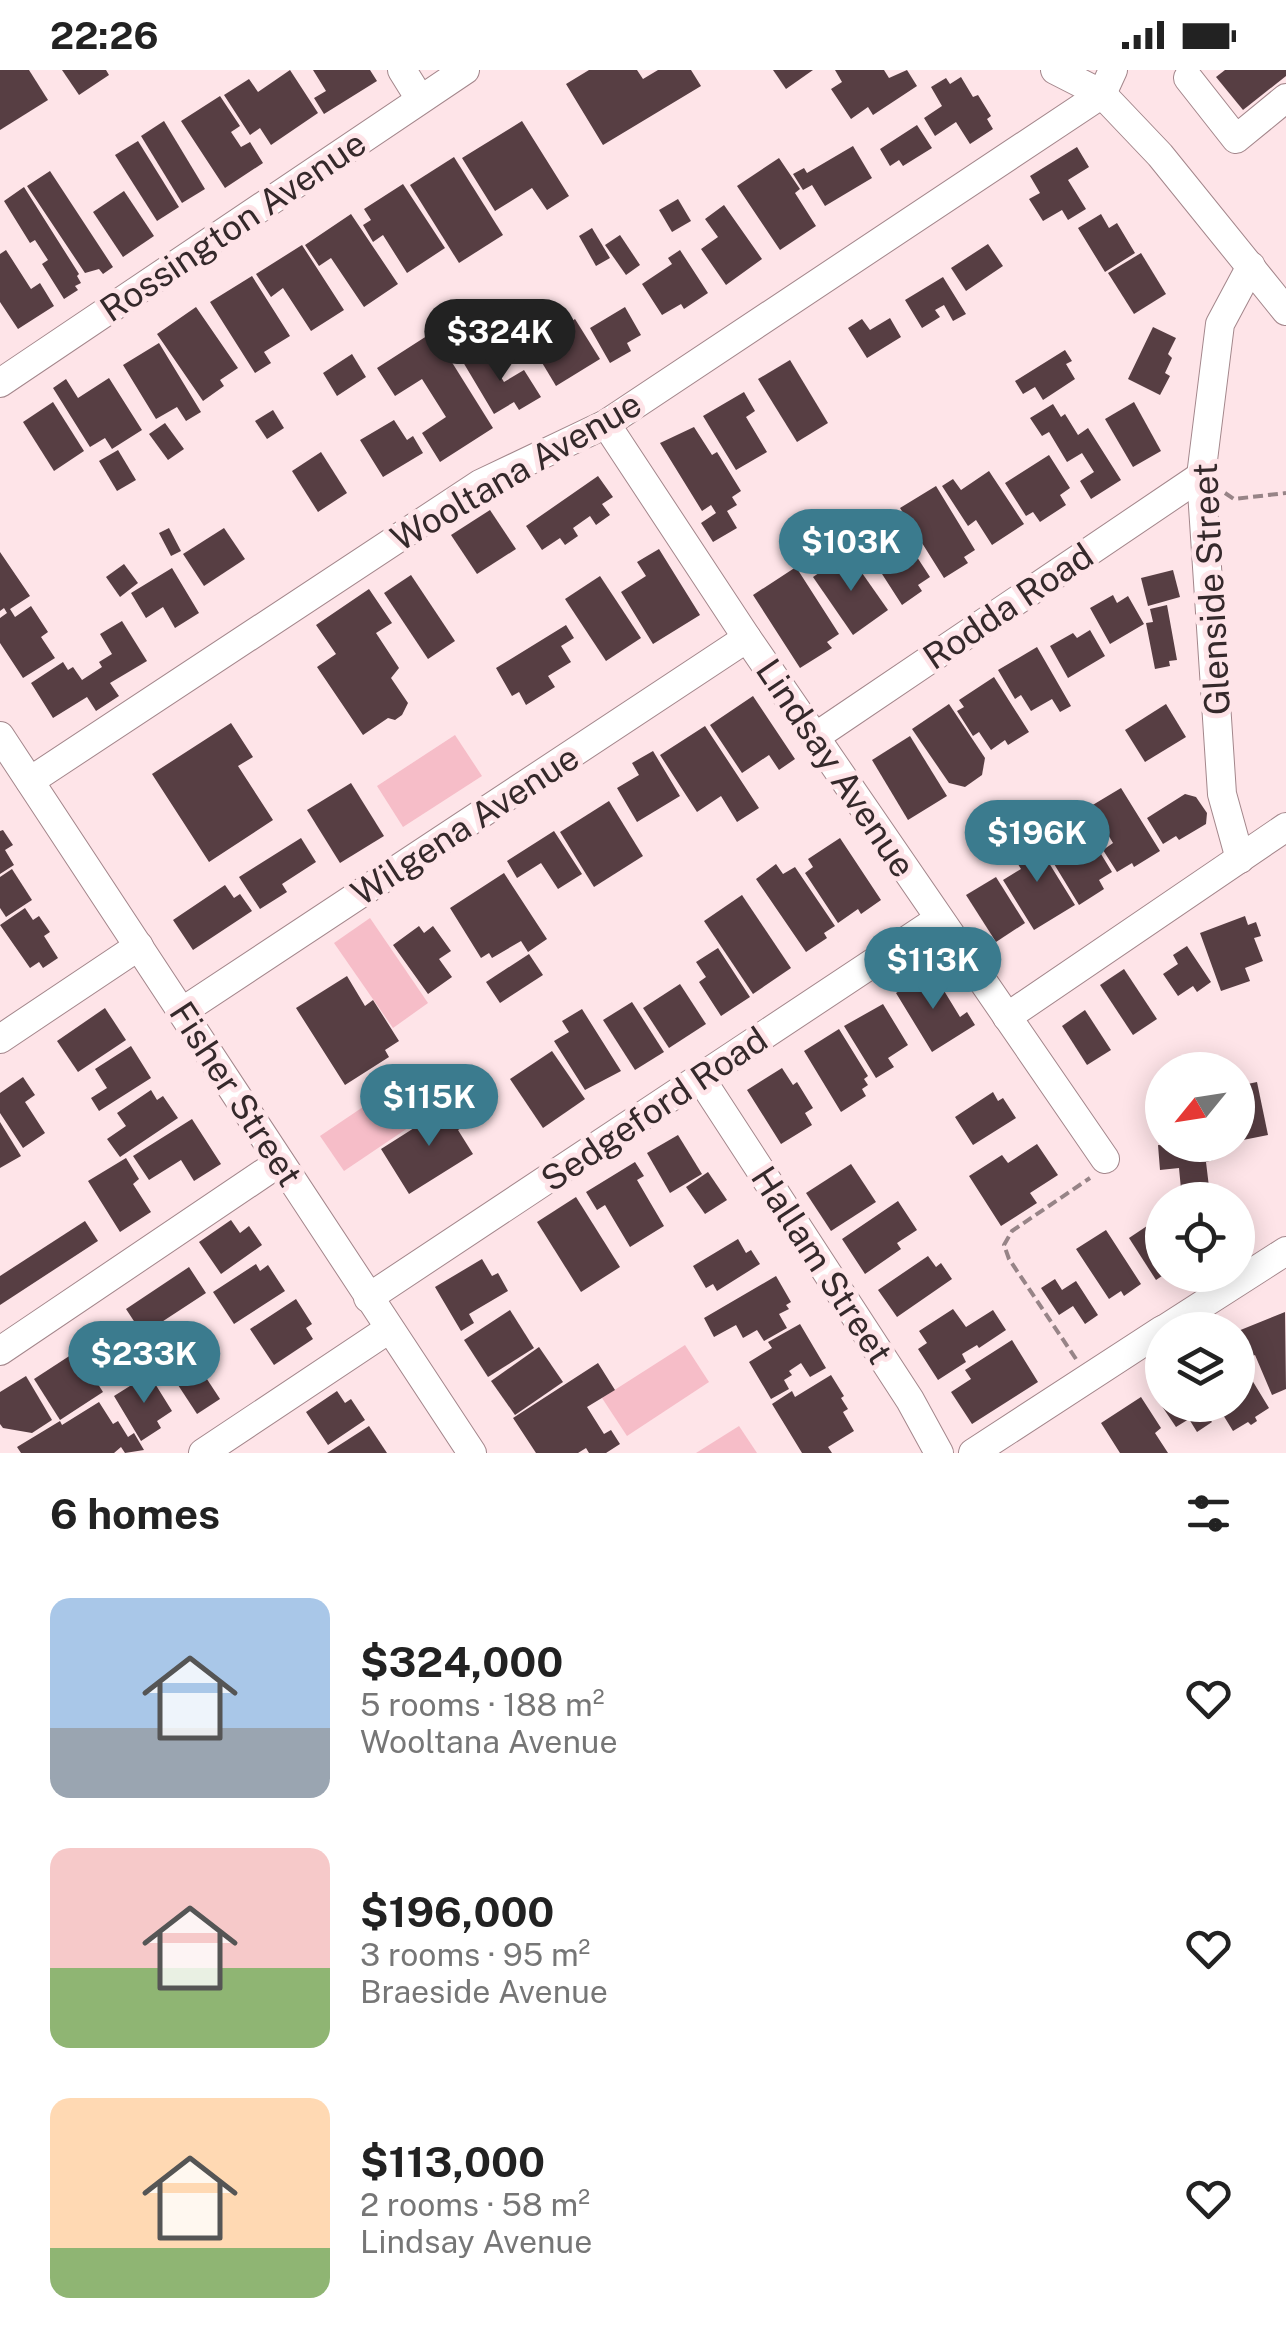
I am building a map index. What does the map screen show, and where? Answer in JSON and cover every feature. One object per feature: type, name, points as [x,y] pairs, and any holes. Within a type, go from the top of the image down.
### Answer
[{"type":"street","points":[[402,70],[420,99]]},
{"type":"street","name":"Rossington Avenue","points":[[0,382],[466,70]]},
{"type":"street","points":[[1055,70],[1108,82],[1160,155],[1286,311]]},
{"type":"street","points":[[1188,78],[1236,139],[1286,98]]},
{"type":"street","name":"Wooltana Avenue","points":[[30,781],[480,484],[606,424],[1108,82]]},
{"type":"street","name":"Glenside Street","points":[[1240,859],[1222,794],[1201,476],[1220,324],[1251,266]]},
{"type":"street","name":"Lindsay Avenue","points":[[606,424],[747,638],[1105,1160]]},
{"type":"street","name":"Rodda Road","points":[[815,737],[1201,476]]},
{"type":"street","name":"Wilgena Avenue","points":[[183,1012],[747,638]]},
{"type":"street","name":"Fisher Street","points":[[0,736],[472,1453]]},
{"type":"street","points":[[1007,1017],[1286,827]]},
{"type":"street","name":"Sedgeford Road","points":[[368,1298],[939,918]]},
{"type":"street","points":[[0,1039],[139,946]]},
{"type":"street","name":"Hallam Street","points":[[701,1079],[910,1400],[939,1453]]},
{"type":"street","points":[[0,1351],[280,1162]]},
{"type":"street","points":[[1191,1312],[1286,1251]]},
{"type":"street","points":[[204,1453],[389,1329]]},
{"type":"street","points":[[972,1453],[1145,1342]]},
{"type":"path","points":[[1234,499],[1286,492]]},
{"type":"path","points":[[1088,1378],[1008,1259],[1004,1245],[1012,1231],[1095,1175],[1105,1160]]},
{"type":"shaded area","points":[[455,735],[482,776],[403,827],[377,786]]},
{"type":"shaded area","points":[[370,918],[428,1003],[393,1028],[334,943]]},
{"type":"shaded area","points":[[406,1078],[430,1113],[344,1171],[320,1136]]},
{"type":"shaded area","points":[[685,1345],[709,1382],[627,1436],[602,1398]]},
{"type":"shaded area","points":[[739,1426],[757,1453],[696,1453]]},
{"type":"building","points":[[0,70],[29,70],[48,100],[0,130]]},
{"type":"building","points":[[62,70],[106,70],[109,75],[79,95]]},
{"type":"building","points":[[290,70],[318,113],[271,145],[260,128],[250,135],[224,95],[249,79],[258,92]]},
{"type":"building","points":[[313,70],[370,70],[377,81],[324,114],[314,98],[326,91]]},
{"type":"building","points":[[589,70],[637,70],[643,79],[658,70],[691,70],[701,86],[603,145],[566,84]]},
{"type":"building","points":[[773,70],[813,70],[786,89]]},
{"type":"building","points":[[835,70],[884,70],[889,78],[907,70],[917,86],[873,115],[868,107],[851,119],[831,89],[842,82]]},
{"type":"building","points":[[1225,70],[1286,70],[1286,76],[1243,110],[1216,77]]},
{"type":"building","points":[[961,77],[991,116],[987,119],[993,129],[970,144],[956,122],[935,136],[924,118],[942,106],[931,87],[946,78],[950,84]]},
{"type":"building","points":[[220,96],[240,126],[231,132],[241,147],[250,142],[263,163],[225,188],[181,121]]},
{"type":"building","points":[[164,121],[205,189],[182,203],[141,136]]},
{"type":"building","points":[[522,121],[569,196],[547,210],[532,188],[495,211],[462,158]]},
{"type":"building","points":[[917,125],[932,148],[903,166],[899,160],[890,166],[880,149]]},
{"type":"building","points":[[138,141],[179,207],[157,221],[115,155]]},
{"type":"building","points":[[853,146],[872,178],[825,206],[812,185],[803,190],[793,174],[804,168],[807,173]]},
{"type":"building","points":[[1077,147],[1089,167],[1068,180],[1086,209],[1068,220],[1062,210],[1043,221],[1029,199],[1040,193],[1030,176]]},
{"type":"building","points":[[454,157],[503,235],[459,263],[410,185]]},
{"type":"building","points":[[779,158],[800,189],[795,193],[816,226],[780,250],[737,186]]},
{"type":"building","points":[[50,171],[113,267],[103,274],[99,269],[85,273],[27,186]]},
{"type":"building","points":[[403,184],[445,248],[407,273],[383,235],[373,242],[363,225],[371,220],[364,209]]},
{"type":"building","points":[[24,187],[79,274],[81,283],[75,286],[78,290],[64,299],[42,264],[48,260],[35,240],[30,243],[4,201]]},
{"type":"building","points":[[124,191],[154,236],[123,257],[93,212]]},
{"type":"building","points":[[678,199],[691,221],[672,232],[659,210]]},
{"type":"building","points":[[724,205],[762,259],[726,285],[701,249],[718,237],[705,219]]},
{"type":"building","points":[[351,214],[398,284],[364,307],[331,258],[319,266],[305,245]]},
{"type":"building","points":[[1101,214],[1109,228],[1117,223],[1135,253],[1105,272],[1078,228]]},
{"type":"building","points":[[592,228],[610,258],[596,266],[579,236]]},
{"type":"building","points":[[620,235],[640,265],[626,275],[605,245]]},
{"type":"building","points":[[988,244],[1003,266],[966,291],[951,268]]},
{"type":"building","points":[[302,245],[344,310],[311,331],[283,288],[271,297],[256,274]]},
{"type":"building","points":[[6,250],[31,289],[40,283],[54,306],[18,329],[0,302],[0,254]]},
{"type":"building","points":[[680,250],[708,293],[684,309],[681,304],[662,315],[642,284],[672,264],[668,258]]},
{"type":"building","points":[[1141,253],[1166,294],[1134,314],[1108,273]]},
{"type":"building","points":[[252,276],[290,336],[264,352],[271,363],[255,373],[210,302]]},
{"type":"building","points":[[943,277],[966,314],[953,321],[944,305],[935,310],[940,317],[922,328],[905,300]]},
{"type":"building","points":[[196,307],[238,368],[220,380],[224,386],[203,401],[157,334]]},
{"type":"building","points":[[625,307],[641,335],[627,343],[631,351],[610,363],[590,328]]},
{"type":"building","points":[[890,318],[901,337],[867,358],[848,328],[862,319],[870,330]]},
{"type":"building","points":[[575,319],[600,359],[556,386],[532,346]]},
{"type":"building","points":[[1153,327],[1176,338],[1165,373],[1170,376],[1160,395],[1128,379]]},
{"type":"building","points":[[433,332],[493,428],[440,462],[422,433],[446,417],[422,379],[395,396],[377,368]]},
{"type":"building","points":[[159,343],[201,412],[186,421],[177,407],[156,419],[123,365]]},
{"type":"building","points":[[484,349],[504,382],[524,370],[541,397],[519,410],[514,402],[494,414],[463,362]]},
{"type":"building","points":[[1065,350],[1072,361],[1066,364],[1075,379],[1043,400],[1035,387],[1023,394],[1015,381]]},
{"type":"building","points":[[352,354],[366,377],[337,396],[323,373]]},
{"type":"building","points":[[790,360],[828,423],[797,442],[758,379]]},
{"type":"building","points":[[109,378],[142,430],[112,449],[105,438],[90,447],[53,388],[66,379],[78,398]]},
{"type":"building","points":[[744,392],[755,411],[746,417],[767,452],[736,470],[703,416]]},
{"type":"building","points":[[53,402],[84,451],[54,471],[23,422]]},
{"type":"building","points":[[1134,402],[1161,451],[1133,467],[1105,419]]},
{"type":"building","points":[[1053,404],[1061,417],[1065,414],[1078,435],[1088,428],[1121,480],[1091,499],[1080,481],[1094,472],[1082,453],[1067,462],[1049,432],[1042,436],[1030,418]]},
{"type":"building","points":[[273,410],[284,428],[267,439],[255,421]]},
{"type":"building","points":[[394,420],[407,440],[413,436],[423,453],[383,477],[360,440]]},
{"type":"building","points":[[165,423],[184,449],[168,460],[149,434]]},
{"type":"building","points":[[694,427],[712,455],[717,452],[741,491],[732,497],[737,505],[727,511],[737,528],[713,542],[701,523],[716,513],[711,505],[702,511],[660,443]]},
{"type":"building","points":[[118,450],[136,480],[117,491],[99,461]]},
{"type":"building","points":[[321,452],[347,493],[318,512],[292,471]]},
{"type":"building","points":[[1049,455],[1070,488],[1060,495],[1066,505],[1040,522],[1033,512],[1026,516],[1005,483]]},
{"type":"building","points":[[989,471],[1024,524],[992,545],[976,520],[968,526],[942,486],[953,479],[961,490]]},
{"type":"building","points":[[598,476],[613,497],[602,504],[610,515],[596,525],[590,516],[573,528],[578,536],[565,545],[560,538],[542,550],[526,526]]},
{"type":"building","points":[[936,486],[975,550],[964,557],[968,563],[944,578],[900,508]]},
{"type":"building","points":[[490,510],[516,549],[477,574],[451,535]]},
{"type":"building","points":[[887,511],[930,577],[918,585],[922,591],[902,605],[855,532]]},
{"type":"building","points":[[169,528],[181,551],[171,556],[159,533]]},
{"type":"building","points":[[224,528],[245,559],[204,586],[183,554]]},
{"type":"building","points":[[659,549],[700,615],[653,644],[621,592],[646,576],[637,562]]},
{"type":"building","points":[[0,552],[30,596],[10,609],[15,617],[31,606],[48,632],[41,637],[55,658],[23,678],[0,643],[0,618],[7,613],[4,608],[0,611]]},
{"type":"building","points":[[848,553],[888,610],[853,635],[813,577]]},
{"type":"building","points":[[124,564],[138,583],[120,597],[106,577]]},
{"type":"building","points":[[796,567],[839,634],[827,642],[832,648],[800,668],[753,595]]},
{"type":"building","points":[[172,568],[199,613],[175,628],[163,607],[146,618],[131,593]]},
{"type":"building","points":[[1173,570],[1180,597],[1148,606],[1141,578]]},
{"type":"building","points":[[411,575],[455,641],[428,659],[384,593]]},
{"type":"building","points":[[600,576],[641,638],[606,661],[565,599]]},
{"type":"building","points":[[369,589],[392,623],[376,633],[399,668],[391,678],[408,703],[395,720],[388,718],[363,735],[317,667],[336,654],[316,625]]},
{"type":"building","points":[[1113,595],[1117,603],[1128,596],[1144,624],[1110,644],[1090,608]]},
{"type":"building","points":[[1167,605],[1177,660],[1155,669],[1146,623],[1153,622],[1150,609]]},
{"type":"building","points":[[122,621],[147,661],[110,683],[119,696],[96,711],[87,697],[53,718],[31,683],[63,662],[68,670],[73,667],[82,680],[102,667],[99,662],[112,654],[100,634]]},
{"type":"building","points":[[566,625],[574,638],[561,646],[571,662],[548,676],[555,687],[526,705],[519,692],[512,696],[496,668]]},
{"type":"building","points":[[1090,630],[1105,656],[1068,678],[1050,646],[1073,633],[1077,638]]},
{"type":"building","points":[[1037,647],[1071,706],[1060,712],[1052,699],[1031,711],[1021,695],[1015,699],[998,670]]},
{"type":"building","points":[[994,677],[1029,732],[1008,745],[1005,740],[991,750],[979,732],[973,736],[957,711],[964,707],[959,700]]},
{"type":"building","points":[[753,696],[795,759],[779,770],[769,755],[742,773],[710,725]]},
{"type":"building","points":[[949,704],[985,758],[982,775],[965,787],[949,783],[912,729]]},
{"type":"building","points":[[1166,704],[1186,737],[1145,762],[1125,730]]},
{"type":"building","points":[[231,723],[253,757],[238,766],[273,820],[209,862],[152,774]]},
{"type":"building","points":[[705,726],[759,808],[737,822],[721,796],[697,812],[660,755]]},
{"type":"building","points":[[910,736],[947,796],[908,820],[872,760]]},
{"type":"building","points":[[653,751],[680,796],[637,822],[617,788],[639,775],[632,763]]},
{"type":"building","points":[[351,783],[384,836],[340,863],[307,810]]},
{"type":"building","points":[[1121,788],[1160,851],[1117,872],[1103,850],[1113,843],[1091,806]]},
{"type":"building","points":[[1185,794],[1196,797],[1207,813],[1206,824],[1179,840],[1176,836],[1163,844],[1147,818]]},
{"type":"building","points":[[609,801],[643,856],[594,887],[560,832]]},
{"type":"building","points":[[0,831],[13,845],[5,850],[14,865],[0,874]]},
{"type":"building","points":[[554,831],[582,874],[558,889],[541,863],[517,878],[507,861]]},
{"type":"building","points":[[1087,831],[1112,872],[1099,880],[1104,889],[1079,905],[1048,854]]},
{"type":"building","points":[[1031,834],[1075,905],[1034,930],[1003,880],[1021,869],[1008,848]]},
{"type":"building","points":[[301,838],[316,862],[282,884],[287,892],[260,909],[239,877]]},
{"type":"building","points":[[840,838],[881,900],[838,923],[805,873],[813,867],[808,859]]},
{"type":"building","points":[[776,864],[783,874],[795,867],[835,926],[824,933],[827,938],[806,952],[756,879]]},
{"type":"building","points":[[12,869],[32,900],[6,917],[0,908],[0,877]]},
{"type":"building","points":[[504,873],[547,939],[528,952],[521,941],[492,958],[489,953],[481,958],[450,908]]},
{"type":"building","points":[[996,877],[1025,923],[996,942],[966,895]]},
{"type":"building","points":[[225,885],[234,898],[240,894],[252,911],[193,950],[173,920]]},
{"type":"building","points":[[742,895],[791,968],[753,994],[704,921]]},
{"type":"building","points":[[25,908],[33,920],[39,916],[50,932],[44,936],[58,958],[43,968],[39,962],[30,968],[0,925]]},
{"type":"building","points":[[1245,916],[1248,925],[1256,922],[1261,936],[1254,938],[1263,961],[1245,968],[1250,981],[1221,991],[1200,933]]},
{"type":"building","points":[[419,926],[424,933],[433,926],[451,951],[439,959],[452,977],[428,994],[393,945]]},
{"type":"building","points":[[1187,946],[1211,982],[1197,992],[1193,986],[1178,996],[1163,974],[1178,964],[1173,955]]},
{"type":"building","points":[[718,948],[750,997],[721,1016],[699,982],[706,977],[696,962]]},
{"type":"building","points":[[529,954],[543,975],[500,1003],[486,982]]},
{"type":"building","points":[[1124,969],[1157,1019],[1133,1035],[1100,985]]},
{"type":"building","points":[[932,971],[960,1017],[967,1012],[975,1025],[932,1052],[896,993]]},
{"type":"building","points":[[347,976],[365,1006],[373,1000],[399,1041],[385,1050],[389,1057],[345,1085],[296,1008]]},
{"type":"building","points":[[680,984],[706,1024],[669,1048],[643,1008]]},
{"type":"building","points":[[632,1002],[664,1052],[635,1070],[603,1020]]},
{"type":"building","points":[[883,1004],[908,1045],[888,1058],[894,1067],[876,1078],[844,1026]]},
{"type":"building","points":[[105,1008],[126,1040],[78,1072],[57,1041]]},
{"type":"building","points":[[582,1009],[621,1071],[585,1090],[554,1041],[569,1032],[562,1021]]},
{"type":"building","points":[[1085,1010],[1111,1050],[1087,1065],[1062,1026]]},
{"type":"building","points":[[839,1029],[868,1076],[864,1079],[868,1085],[862,1089],[866,1096],[841,1112],[804,1051]]},
{"type":"building","points":[[131,1046],[151,1078],[99,1111],[91,1098],[107,1088],[95,1069]]},
{"type":"building","points":[[552,1051],[585,1099],[543,1128],[510,1079]]},
{"type":"building","points":[[782,1068],[793,1085],[797,1082],[813,1108],[805,1113],[812,1125],[781,1144],[747,1090]]},
{"type":"building","points":[[23,1077],[35,1095],[25,1102],[45,1133],[23,1148],[0,1113],[0,1093]]},
{"type":"building","points":[[1255,1082],[1268,1135],[1255,1138]]},
{"type":"building","points":[[151,1090],[157,1100],[163,1096],[178,1118],[120,1157],[107,1139],[126,1126],[117,1113]]},
{"type":"building","points":[[993,1092],[998,1101],[1003,1098],[1016,1118],[973,1145],[955,1117]]},
{"type":"building","points":[[461,1107],[468,1116],[467,1124],[458,1130],[473,1154],[409,1194],[381,1149],[444,1109]]},
{"type":"building","points":[[192,1119],[221,1164],[194,1181],[181,1160],[149,1180],[133,1156]]},
{"type":"building","points":[[0,1122],[21,1156],[0,1168]]},
{"type":"building","points":[[678,1135],[702,1174],[670,1193],[647,1153]]},
{"type":"building","points":[[1037,1144],[1058,1175],[1030,1193],[1037,1203],[1001,1226],[969,1176],[1002,1155],[1008,1163]]},
{"type":"building","points":[[126,1158],[139,1179],[133,1184],[151,1212],[120,1232],[88,1181]]},
{"type":"building","points":[[635,1162],[644,1176],[637,1180],[664,1226],[630,1247],[605,1205],[597,1210],[586,1192]]},
{"type":"building","points":[[1159,1162],[1206,1162],[1208,1182],[1180,1182],[1179,1168],[1160,1170]]},
{"type":"building","points":[[851,1164],[876,1202],[831,1231],[806,1193]]},
{"type":"building","points":[[708,1172],[727,1200],[705,1214],[686,1187]]},
{"type":"building","points":[[576,1197],[620,1267],[581,1292],[537,1222]]},
{"type":"building","points":[[898,1201],[917,1230],[897,1243],[901,1249],[865,1274],[842,1239]]},
{"type":"building","points":[[231,1220],[240,1233],[249,1226],[262,1245],[221,1274],[199,1242]]},
{"type":"building","points":[[85,1221],[98,1241],[0,1305],[0,1276]]},
{"type":"building","points":[[1145,1227],[1145,1263],[1129,1238]]},
{"type":"building","points":[[1106,1230],[1141,1284],[1124,1296],[1121,1291],[1109,1299],[1076,1249]]},
{"type":"building","points":[[738,1239],[746,1253],[751,1250],[760,1264],[717,1291],[713,1284],[706,1288],[693,1266]]},
{"type":"building","points":[[928,1256],[936,1267],[941,1263],[952,1279],[897,1317],[878,1290]]},
{"type":"building","points":[[482,1259],[492,1276],[498,1273],[508,1291],[469,1314],[474,1323],[461,1331],[435,1287]]},
{"type":"building","points":[[256,1264],[260,1271],[268,1265],[285,1291],[234,1324],[213,1292]]},
{"type":"building","points":[[189,1267],[206,1293],[151,1329],[155,1335],[147,1341],[126,1309]]},
{"type":"building","points":[[776,1276],[791,1302],[786,1305],[789,1309],[779,1314],[787,1328],[764,1341],[757,1330],[743,1338],[736,1325],[714,1337],[704,1318]]},
{"type":"building","points":[[1055,1279],[1062,1290],[1076,1281],[1098,1315],[1085,1324],[1073,1306],[1059,1315],[1041,1288]]},
{"type":"building","points":[[296,1299],[312,1324],[306,1328],[313,1339],[274,1365],[250,1329]]},
{"type":"building","points":[[953,1309],[966,1327],[993,1310],[1006,1330],[962,1354],[966,1362],[938,1380],[918,1349],[927,1343],[919,1331]]},
{"type":"building","points":[[510,1310],[534,1348],[488,1377],[464,1340]]},
{"type":"building","points":[[1285,1312],[1286,1389],[1272,1395],[1255,1355],[1255,1324]]},
{"type":"building","points":[[132,1324],[147,1348],[110,1371],[95,1347]]},
{"type":"building","points":[[800,1324],[826,1368],[810,1377],[801,1363],[784,1380],[789,1389],[771,1399],[749,1362],[772,1348],[768,1342]]},
{"type":"building","points":[[1012,1340],[1038,1382],[972,1424],[951,1392],[971,1379],[965,1370]]},
{"type":"building","points":[[539,1347],[563,1382],[515,1415],[491,1381]]},
{"type":"building","points":[[77,1351],[103,1392],[60,1420],[34,1379]]},
{"type":"building","points":[[598,1363],[615,1390],[587,1407],[604,1434],[611,1430],[620,1444],[606,1453],[589,1453],[586,1448],[578,1453],[536,1453],[513,1418]]},
{"type":"building","points":[[201,1370],[220,1399],[197,1414],[178,1385]]},
{"type":"building","points":[[149,1374],[172,1411],[157,1421],[161,1428],[141,1441],[114,1396]]},
{"type":"building","points":[[831,1375],[844,1396],[841,1398],[848,1409],[843,1412],[854,1431],[828,1447],[832,1453],[802,1453],[772,1404],[792,1391],[795,1397]]},
{"type":"building","points":[[26,1376],[52,1420],[32,1433],[3,1428],[0,1424],[0,1392]]},
{"type":"building","points":[[1255,1385],[1269,1408],[1255,1417]]},
{"type":"building","points":[[337,1391],[345,1403],[351,1399],[365,1420],[328,1445],[306,1412]]},
{"type":"building","points":[[1141,1397],[1145,1422],[1157,1422],[1161,1428],[1155,1433],[1168,1453],[1120,1453],[1101,1423]]},
{"type":"building","points":[[99,1402],[113,1424],[118,1421],[128,1437],[134,1433],[144,1450],[125,1453],[121,1447],[114,1453],[21,1453],[17,1447],[60,1421],[62,1425]]},
{"type":"building","points":[[1191,1422],[1212,1422],[1197,1432]]},
{"type":"building","points":[[1227,1422],[1248,1422],[1233,1431]]},
{"type":"building","points":[[369,1426],[387,1453],[327,1453]]}]
